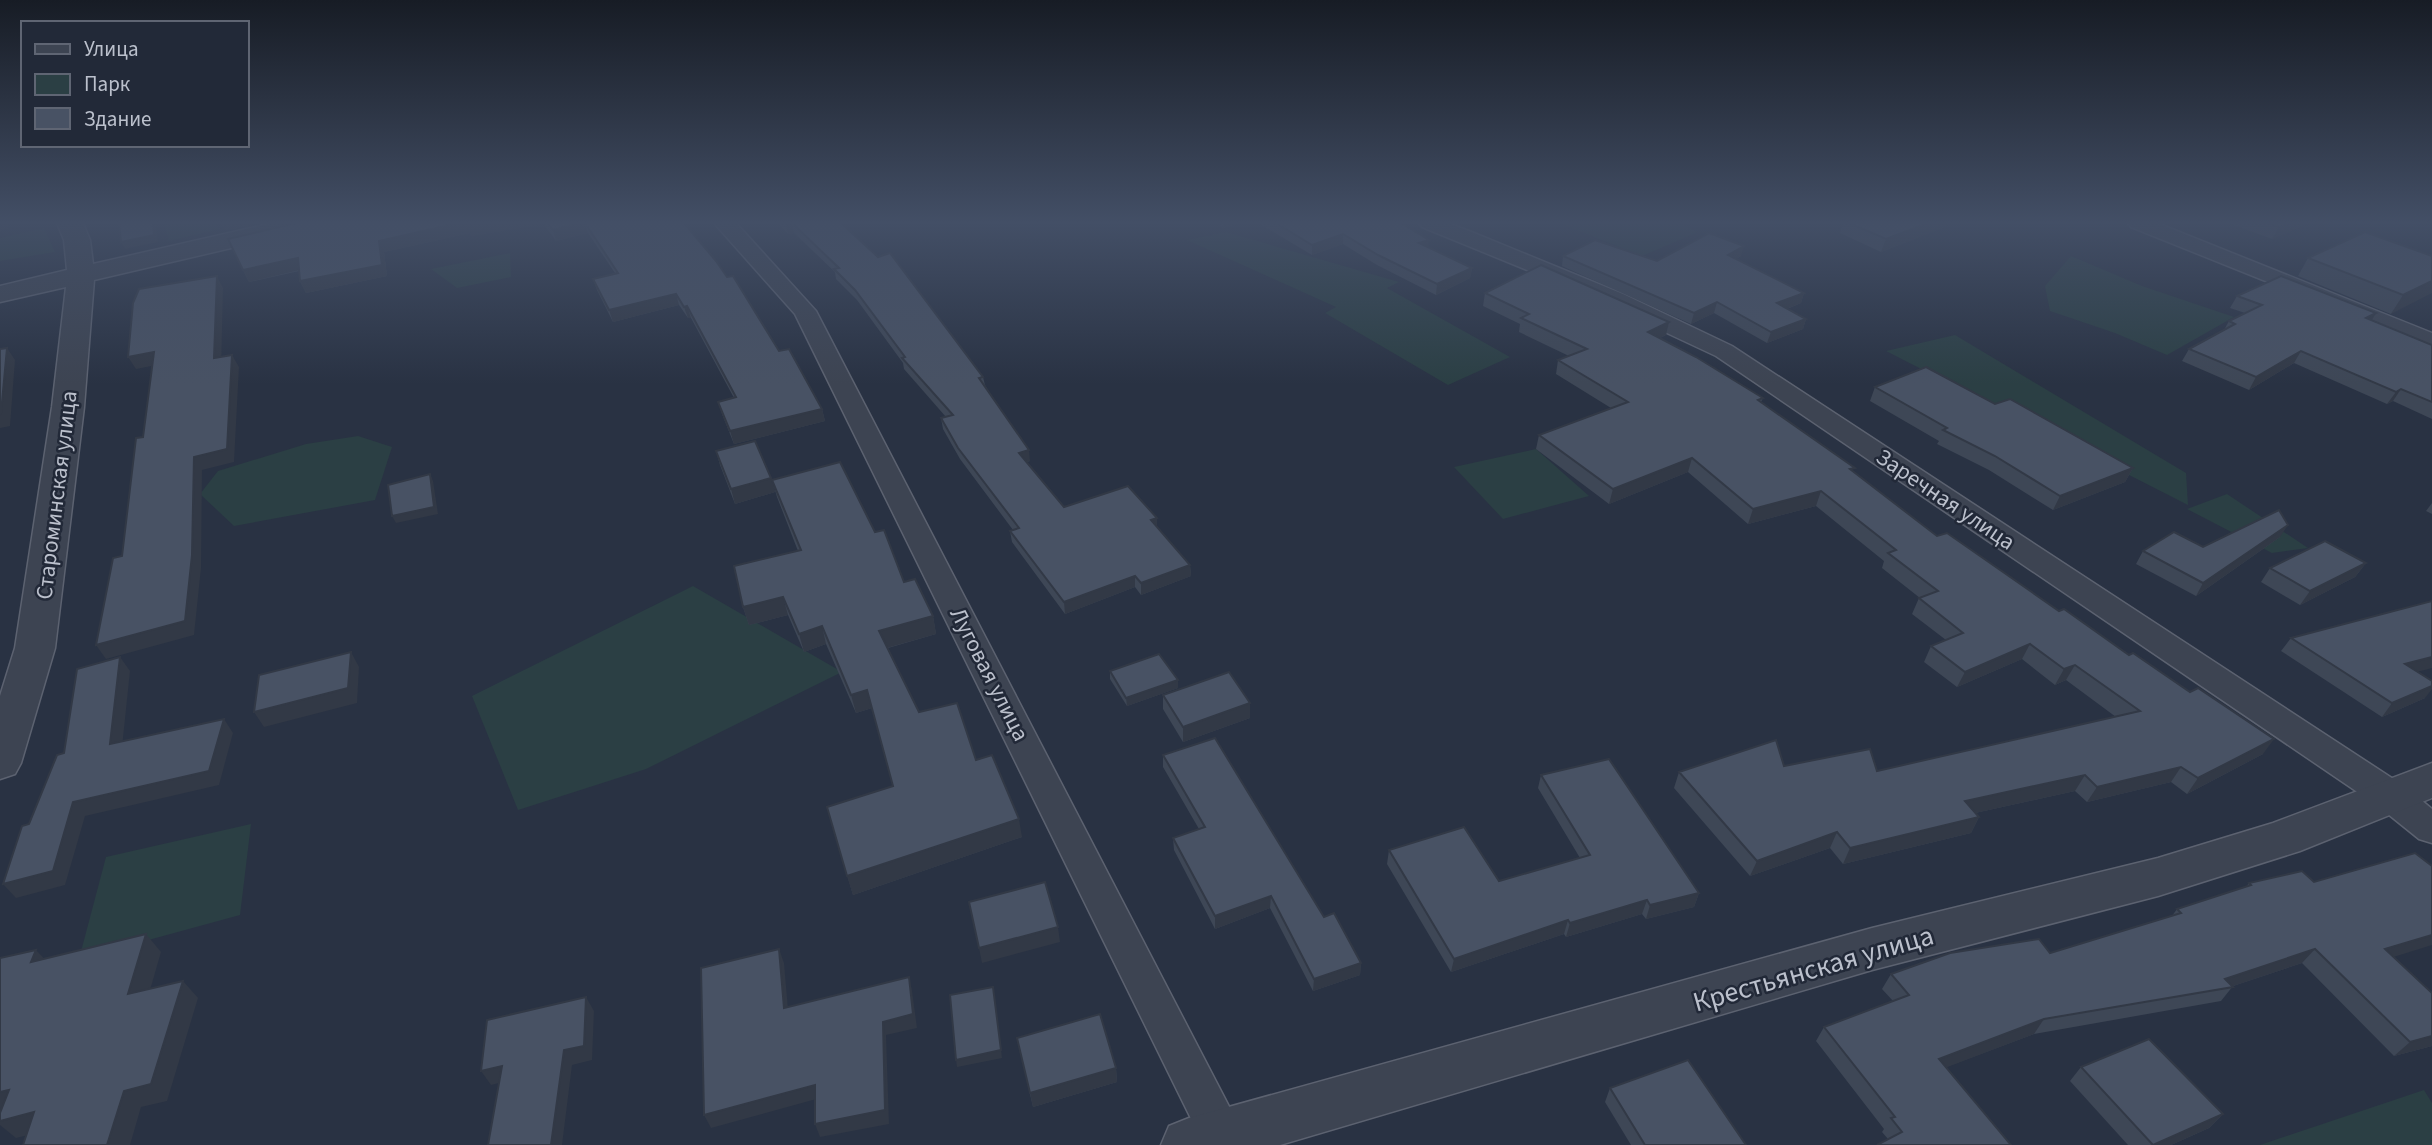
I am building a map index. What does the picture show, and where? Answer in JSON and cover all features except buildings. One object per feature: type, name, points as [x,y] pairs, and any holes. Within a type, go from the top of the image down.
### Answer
[{"type":"street","points":[[0,294],[75,276]]},
{"type":"street","name":"Староминская улица","points":[[0,763],[36,648],[68,407],[81,276]]},
{"type":"street","name":"Луговая улица","points":[[773,276],[805,311],[1214,1142]]},
{"type":"street","name":"Заречная улица","points":[[1562,276],[1724,351],[2411,788],[2432,829]]},
{"type":"street","points":[[2271,276],[2432,341]]},
{"type":"street","name":"Крестьянская улица","points":[[1214,1142],[1859,953],[2158,877],[2284,838],[2411,788]]},
{"type":"green space","points":[[441,276],[511,276],[511,277],[457,288]]},
{"type":"green space","points":[[1268,276],[1380,276],[1399,282],[1387,288],[1510,357],[1448,385],[1325,313],[1336,307]]},
{"type":"green space","points":[[2053,276],[2119,276],[2234,317],[2167,355],[2115,333],[2050,311],[2045,286]]},
{"type":"green space","points":[[1955,335],[2186,473],[2188,505],[1886,351]]},
{"type":"green space","points":[[358,436],[392,447],[375,500],[234,526],[200,494],[218,471],[306,444]]},
{"type":"green space","points":[[1536,449],[1589,496],[1503,519],[1454,467]]},
{"type":"green space","points":[[2227,494],[2308,548],[2272,553],[2187,509]]},
{"type":"green space","points":[[693,586],[842,672],[646,769],[518,810],[472,696]]},
{"type":"green space","points":[[251,824],[240,915],[79,959],[106,857]]},
{"type":"green space","points":[[2424,1090],[2432,1103],[2432,1145],[2260,1145]]}]
